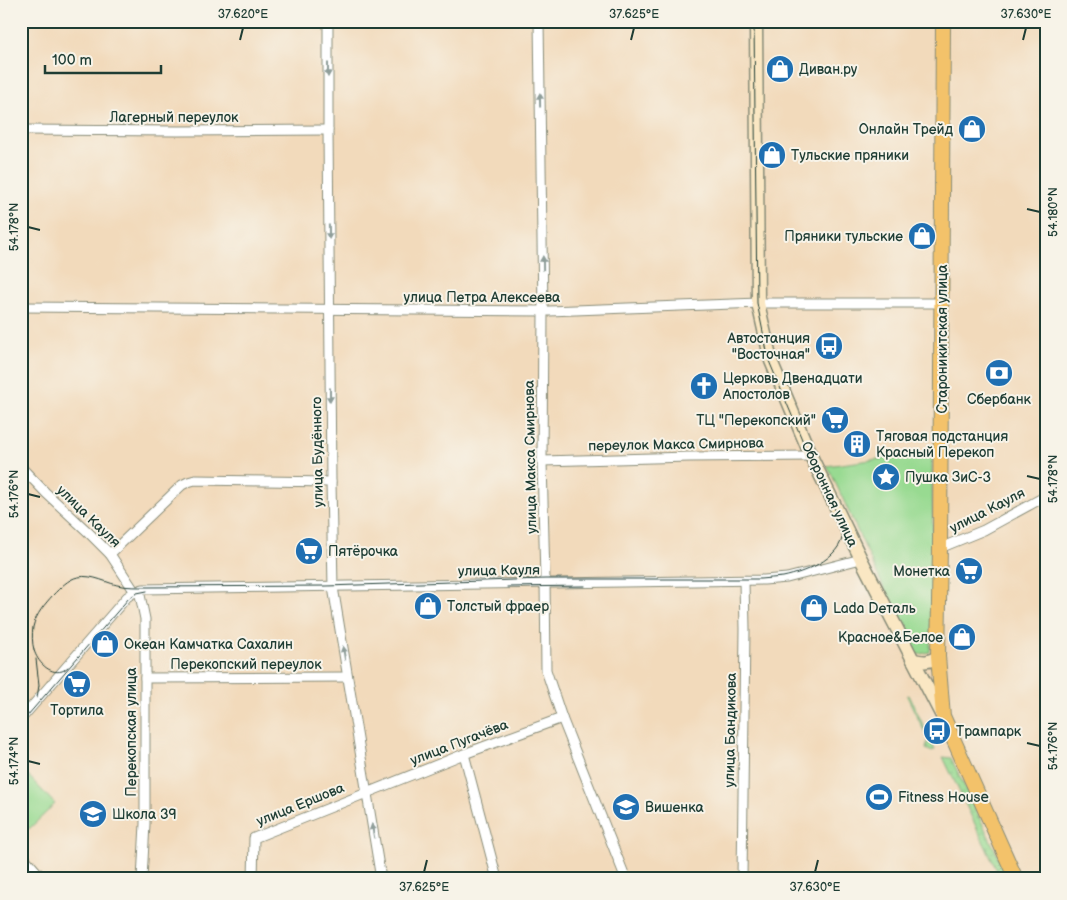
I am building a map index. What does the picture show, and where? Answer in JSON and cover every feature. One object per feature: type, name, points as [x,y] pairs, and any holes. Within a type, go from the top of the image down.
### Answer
[{"type":"main road","name":"Оборонная улица","points":[[756,21],[758,303],[771,361],[811,456],[861,559],[942,716],[1016,879]]},
{"type":"main road","name":"Староникитская улица","points":[[942,716],[938,656],[944,21]]},
{"type":"main road","points":[[913,660],[928,662],[938,656]]},
{"type":"street","name":"улица Будённого","points":[[328,21],[331,482],[334,587],[381,879]]},
{"type":"street","name":"улица Макса Смирнова","points":[[539,21],[543,311],[542,461],[546,670],[562,718],[626,879]]},
{"type":"street","name":"Лагерный переулок","points":[[21,130],[328,130]]},
{"type":"street","name":"улица Петра Алексеева","points":[[21,307],[543,311],[758,303],[942,303]]},
{"type":"street","name":"переулок Макса Смирнова","points":[[542,461],[811,456]]},
{"type":"street","name":"улица Кауля","points":[[21,468],[110,554],[135,590],[744,581],[788,578],[861,559]]},
{"type":"street","points":[[110,554],[182,485],[188,482],[195,480],[331,482]]},
{"type":"street","name":"улица Кауля","points":[[940,548],[984,530],[1046,496]]},
{"type":"street","name":"улица Бандикова","points":[[742,879],[744,581]]},
{"type":"street","points":[[21,718],[135,590]]},
{"type":"street","name":"Перекопская улица","points":[[135,590],[140,596],[145,619],[145,824],[142,879]]},
{"type":"street","name":"Перекопский переулок","points":[[145,678],[347,677]]},
{"type":"street","name":"улица Пугачёва","points":[[366,792],[562,718]]},
{"type":"street","points":[[464,754],[497,879]]},
{"type":"street","name":"улица Ершова","points":[[253,879],[254,838],[366,792]]},
{"type":"street","points":[[21,854],[44,879]]},
{"type":"green space","points":[[932,452],[933,571],[930,652],[916,655],[831,473],[826,466]]},
{"type":"green space","points":[[909,695],[935,750],[930,751],[926,749],[928,739],[907,696]]},
{"type":"green space","points":[[943,757],[951,758],[1009,879],[1001,879]]},
{"type":"green space","points":[[21,768],[55,804],[29,829],[21,821]]},
{"type":"tram line","points":[[68,667],[57,672],[48,669],[41,663],[34,650],[34,622],[50,598],[64,584],[84,576],[122,586],[142,587],[326,586],[545,579],[760,579],[793,575],[814,567],[832,554],[839,546],[843,537],[843,526],[809,456],[769,361],[757,303],[754,21]]},
{"type":"tram line","points":[[507,587],[585,586]]},
{"type":"tram line","points":[[21,723],[129,598],[137,593],[147,591]]},
{"type":"tram line","points":[[36,659],[39,685],[37,698]]},
{"type":"place","name":"Диван.ру","points":[[780,69]]},
{"type":"place","name":"Онлайн Трейд","points":[[972,129]]},
{"type":"place","name":"Тульские пряники","points":[[772,155]]},
{"type":"place","name":"Пряники тульские","points":[[922,236]]},
{"type":"place","name":"Автостанция \"Восточная\"","points":[[829,346]]},
{"type":"place","name":"Сбербанк","points":[[999,373]]},
{"type":"place","name":"Церковь Двенадцати Апостолов","points":[[704,386]]},
{"type":"place","name":"ТЦ \"Перекопский\"","points":[[835,420]]},
{"type":"place","name":"Тяговая подстанция Красный Перекоп","points":[[857,444]]},
{"type":"place","name":"Пушка ЗиС-3","points":[[886,477]]},
{"type":"place","name":"Пятёрочка","points":[[309,551]]},
{"type":"place","name":"Монетка","points":[[969,571]]},
{"type":"place","name":"Толстый фраер","points":[[428,606]]},
{"type":"place","name":"Lada Dеталь","points":[[814,608]]},
{"type":"place","name":"Красное&Белое","points":[[962,637]]},
{"type":"place","name":"Океан Камчатка Сахалин","points":[[105,644]]},
{"type":"place","name":"Тортила","points":[[77,684]]},
{"type":"place","name":"Трампарк","points":[[937,731]]},
{"type":"place","name":"Fitness House","points":[[879,797]]},
{"type":"place","name":"Вишенка","points":[[626,807]]},
{"type":"place","name":"Школа 39","points":[[93,814]]}]
